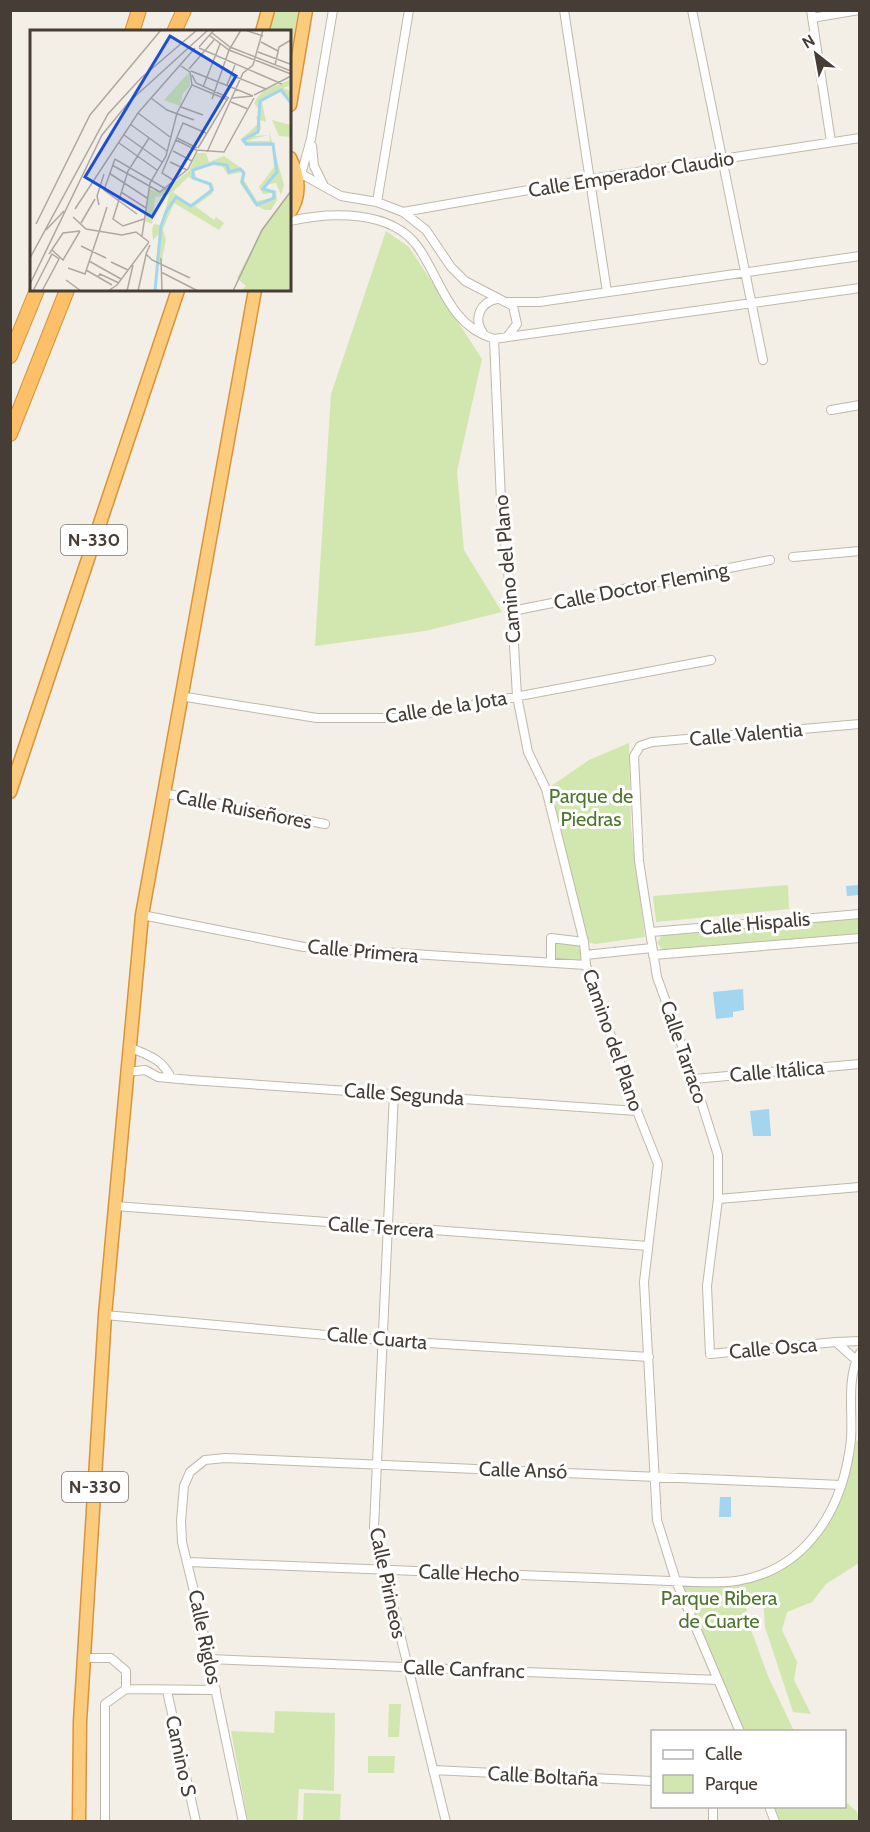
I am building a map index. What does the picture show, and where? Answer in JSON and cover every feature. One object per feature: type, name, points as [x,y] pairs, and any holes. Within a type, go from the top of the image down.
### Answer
[{"type":"highway","points":[[133,30],[139,10]]},
{"type":"highway","points":[[172,30],[176,10]]},
{"type":"highway","points":[[173,30],[184,10]]},
{"type":"highway","points":[[263,30],[268,10]]},
{"type":"highway","points":[[291,99],[306,10]]},
{"type":"highway","points":[[291,160],[298,176],[291,210]]},
{"type":"highway","points":[[10,356],[37,291]]},
{"type":"highway","points":[[10,434],[68,291]]},
{"type":"highway","name":"N-330","points":[[10,792],[178,291]]},
{"type":"highway","name":"N-330","points":[[80,1821],[80,1722],[105,1315],[142,915],[255,291]]},
{"type":"street","points":[[333,10],[311,139],[298,176],[341,196],[377,202],[403,212],[426,230],[458,274],[472,286],[498,299],[509,302],[539,302],[860,256]]},
{"type":"street","points":[[377,202],[409,10]]},
{"type":"street","points":[[564,10],[608,292]]},
{"type":"street","points":[[692,10],[763,360]]},
{"type":"street","points":[[831,142],[811,14],[859,10]]},
{"type":"street","name":"Calle Emperador Claudio","points":[[403,212],[591,179],[722,161],[860,138]]},
{"type":"street","points":[[311,139],[314,166],[327,190]]},
{"type":"street","points":[[291,221],[326,215],[352,216],[400,231],[417,247],[458,318],[494,339],[860,288]]},
{"type":"street","points":[[484,334],[478,322],[481,309],[485,303],[498,299]]},
{"type":"street","points":[[506,338],[517,324],[516,312],[509,302]]},
{"type":"street","name":"Camino del Plano","points":[[494,339],[501,501],[512,612],[517,696],[528,752],[546,789],[584,942],[586,965],[658,1164],[644,1282],[657,1520],[676,1581],[740,1730]]},
{"type":"street","points":[[831,410],[860,405]]},
{"type":"street","points":[[793,556],[860,550]]},
{"type":"street","name":"Calle Doctor Fleming","points":[[512,612],[770,560]]},
{"type":"street","name":"Calle de la Jota","points":[[180,696],[317,718],[403,718],[711,660]]},
{"type":"street","name":"Calle Valentia","points":[[635,750],[652,742],[860,724]]},
{"type":"street","name":"Calle Tarraco","points":[[635,750],[639,861],[657,977],[694,1079],[718,1155],[718,1199],[707,1286],[710,1354]]},
{"type":"street","name":"Calle Ruiseñores","points":[[163,793],[325,824]]},
{"type":"street","name":"Calle Hispalis","points":[[651,932],[860,914]]},
{"type":"street","name":"Calle Primera","points":[[142,915],[304,946],[586,965]]},
{"type":"street","points":[[551,962],[551,938],[584,942]]},
{"type":"street","name":"Calle Hispalis","points":[[585,955],[860,938]]},
{"type":"street","points":[[129,1047],[143,1051],[160,1062],[171,1078]]},
{"type":"street","name":"Calle Itálica","points":[[694,1079],[860,1064]]},
{"type":"street","name":"Calle Segunda","points":[[127,1072],[145,1070],[158,1077],[637,1111]]},
{"type":"street","name":"Calle Pirineos","points":[[394,1093],[374,1528],[406,1666],[446,1821]]},
{"type":"street","points":[[718,1199],[860,1186]]},
{"type":"street","name":"Calle Tercera","points":[[115,1206],[648,1246]]},
{"type":"street","name":"Calle Cuarta","points":[[105,1315],[382,1340],[649,1357]]},
{"type":"street","name":"Calle Osca","points":[[710,1354],[860,1341]]},
{"type":"street","name":"Calle Osca","points":[[836,1342],[858,1357]]},
{"type":"street","name":"Calle Hecho","points":[[189,1562],[676,1581],[737,1581],[758,1576],[787,1562],[813,1540],[835,1507],[850,1442],[858,1357]]},
{"type":"street","name":"Calle Ansó","points":[[205,1460],[225,1458],[654,1475],[841,1485]]},
{"type":"street","name":"Calle Riglos","points":[[205,1460],[190,1472],[184,1486],[182,1542],[189,1562],[243,1821]]},
{"type":"street","points":[[84,1658],[111,1658],[126,1671],[126,1689]]},
{"type":"street","name":"Calle Canfranc","points":[[210,1659],[718,1680]]},
{"type":"street","points":[[105,1821],[105,1704],[126,1689],[216,1690]]},
{"type":"street","name":"Camino S","points":[[167,1691],[196,1821]]},
{"type":"street","name":"Calle Boltaña","points":[[433,1770],[651,1781]]},
{"type":"green space","points":[[273,11],[298,11],[291,53],[291,30],[268,30]]},
{"type":"green space","points":[[386,231],[409,247],[482,359],[457,471],[464,550],[502,612],[425,631],[315,646],[331,394]]},
{"type":"green space","name":"Parque de Piedras","points":[[629,743],[631,827],[645,937],[595,944],[585,941],[547,789],[589,760]]},
{"type":"green space","points":[[788,885],[789,909],[656,922],[653,896]]},
{"type":"green space","points":[[859,918],[859,934],[664,951],[657,943],[663,934]]},
{"type":"green space","points":[[552,939],[581,944],[583,962],[551,962]]},
{"type":"green space","name":"Parque Ribera de Cuarte","points":[[859,1440],[859,1563],[826,1584],[812,1602],[787,1612],[782,1630],[797,1662],[794,1680],[811,1714],[793,1712],[765,1627],[763,1598],[747,1606],[746,1616],[768,1676],[794,1730],[740,1730],[676,1581],[727,1582],[787,1562],[826,1523],[851,1442]]},
{"type":"green space","points":[[389,1704],[401,1704],[399,1737],[388,1737]]},
{"type":"green space","points":[[275,1711],[335,1713],[334,1791],[299,1789],[297,1821],[248,1821],[231,1731],[274,1733]]},
{"type":"green space","points":[[368,1756],[395,1756],[394,1773],[368,1773]]},
{"type":"green space","points":[[304,1793],[341,1794],[340,1821],[303,1821]]},
{"type":"green space","points":[[846,1802],[857,1812],[859,1821],[776,1821],[770,1808],[846,1808]]},
{"type":"water","points":[[859,885],[859,895],[847,896],[846,886]]},
{"type":"water","points":[[743,989],[744,1010],[733,1012],[733,1017],[716,1019],[713,992]]},
{"type":"water","points":[[769,1109],[771,1136],[753,1136],[750,1111]]},
{"type":"water","points":[[720,1497],[731,1497],[731,1517],[719,1517]]}]
